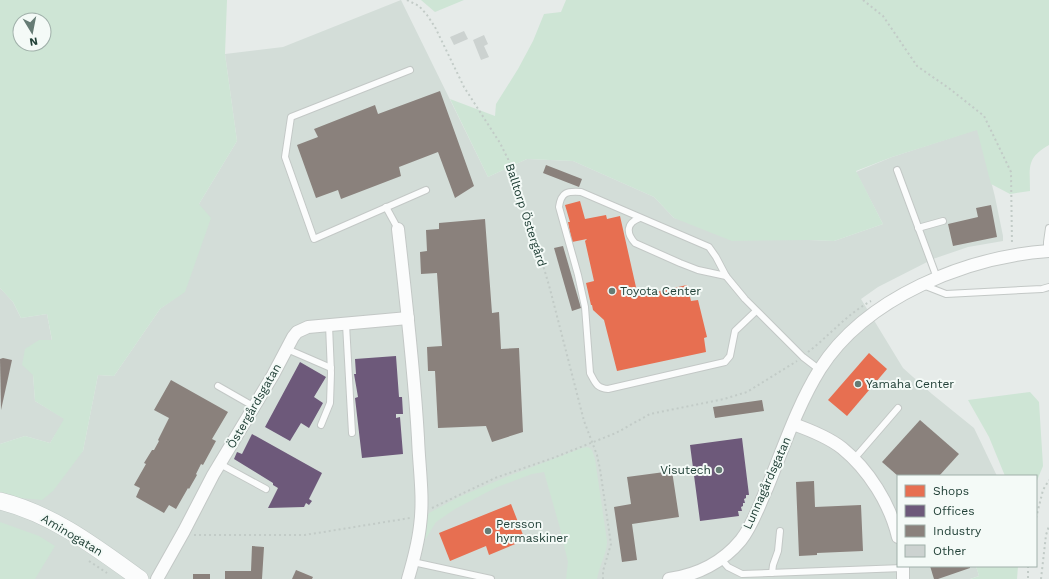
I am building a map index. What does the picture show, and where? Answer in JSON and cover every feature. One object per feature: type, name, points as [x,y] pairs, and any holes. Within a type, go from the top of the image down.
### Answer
[{"type":"street","points":[[398,229],[416,406],[421,513],[414,562],[408,579]]},
{"type":"street","name":"Lunnagårdsgatan","points":[[669,579],[691,577],[708,568],[730,552],[742,539],[749,528],[793,424],[820,370],[846,336],[859,324],[888,303],[907,292],[938,278],[972,265],[1002,258],[1048,251]]},
{"type":"street","name":"Östergårdsgatan","points":[[157,579],[220,464],[253,406],[273,375],[293,337],[298,332],[308,327],[408,318]]},
{"type":"street","points":[[793,424],[827,438],[842,448],[854,459],[866,472],[880,493],[895,519],[897,531]]},
{"type":"street","name":"Aminogatan","points":[[0,501],[29,510],[53,522],[81,538],[140,579]]},
{"type":"lane","points":[[410,70],[292,117],[285,157],[314,239],[386,206],[426,190]]},
{"type":"lane","points":[[897,170],[938,278]]},
{"type":"lane","points":[[756,311],[735,331],[730,356],[725,362],[608,389],[600,388],[590,372],[585,306],[559,207],[560,198],[564,194],[570,192],[581,192],[708,247],[716,257],[726,276],[756,311],[803,357],[820,370]]},
{"type":"lane","points":[[386,206],[398,229]]},
{"type":"lane","points":[[640,218],[633,220],[629,226],[629,237],[635,243],[698,270],[726,276]]},
{"type":"lane","points":[[918,228],[943,221]]},
{"type":"lane","points":[[1048,251],[1047,242],[1049,228]]},
{"type":"lane","points":[[923,285],[946,294],[1042,289],[1049,287]]},
{"type":"lane","points":[[346,324],[352,433]]},
{"type":"lane","points":[[321,425],[330,403],[331,368],[329,325]]},
{"type":"lane","points":[[287,349],[331,368]]},
{"type":"lane","points":[[218,386],[253,406]]},
{"type":"lane","points":[[854,459],[898,408]]},
{"type":"lane","points":[[220,464],[266,489]]},
{"type":"lane","points":[[772,573],[772,565],[778,552],[780,531]]},
{"type":"lane","points":[[721,559],[728,567],[742,574],[903,571]]},
{"type":"lane","points":[[414,562],[492,579]]},
{"type":"path","name":"Balltorp Östergård","points":[[407,0],[419,6],[435,27],[464,88],[490,126],[508,159],[531,224],[550,289],[584,421],[600,470],[611,544],[603,571],[603,579]]},
{"type":"path","points":[[863,0],[883,16],[917,66],[950,89],[984,116],[1011,172],[1012,246]]},
{"type":"path","points":[[1008,247],[1018,245]]},
{"type":"path","points":[[184,531],[193,535],[305,535],[410,518],[496,478],[616,432],[650,414],[724,399],[747,392],[803,357],[852,314],[876,298]]},
{"type":"path","points":[[1037,514],[1043,490],[1049,480]]},
{"type":"path","points":[[1041,579],[1046,535],[1049,526]]},
{"type":"path","points":[[85,558],[109,574]]},
{"type":"path","points":[[1028,567],[1028,579]]},
{"type":"shaded area","points":[[401,0],[488,177],[527,159],[573,161],[654,197],[674,218],[809,240],[834,241],[883,224],[856,172],[892,157],[978,129],[995,197],[1003,241],[968,247],[933,259],[878,287],[861,299],[903,368],[974,428],[997,475],[897,475],[897,567],[976,567],[979,576],[970,579],[0,579],[0,492],[20,498],[83,451],[98,375],[114,376],[160,309],[185,291],[199,204],[237,141],[225,54],[283,47]]},
{"type":"shaded area","points":[[0,288],[13,302],[21,318],[47,314],[52,341],[33,375],[35,401],[65,419],[50,443],[25,436],[0,444]]},
{"type":"green space","points":[[0,0],[227,0],[225,54],[237,141],[199,204],[211,218],[185,292],[160,309],[114,376],[98,375],[83,451],[53,491],[42,500],[20,498],[0,492],[0,444],[25,436],[50,443],[64,419],[35,401],[33,375],[22,365],[25,349],[39,340],[52,340],[47,314],[21,318],[13,302],[0,288]]},
{"type":"green space","points":[[421,0],[464,0],[435,12]]},
{"type":"green space","points":[[566,0],[1049,0],[1049,145],[1036,154],[1033,159],[1030,169],[1030,191],[1010,194],[991,184],[977,130],[892,157],[856,171],[883,224],[834,241],[732,241],[674,218],[654,197],[573,161],[527,159],[488,177],[450,99],[495,116],[496,104],[518,69],[533,41],[544,14],[561,12]]},
{"type":"green space","points":[[1030,392],[1039,402],[1043,466],[1037,481],[1037,475],[1005,475],[989,437],[968,400]]},
{"type":"green space","points":[[588,447],[592,450],[595,459],[607,541],[606,551],[597,579],[566,579],[568,562],[544,472],[532,474],[495,488],[455,509],[436,522],[425,540],[424,526],[429,513],[459,497],[506,477]]},
{"type":"green space","points":[[0,522],[39,536],[55,546],[35,579],[0,579]]},
{"type":"green space","points":[[976,567],[1018,567],[1017,579],[970,579],[979,576]]},
{"type":"building: Shops","name":"Toyota Center","points":[[580,201],[585,219],[606,215],[607,219],[620,216],[638,296],[687,285],[691,301],[698,300],[707,337],[704,338],[706,352],[617,371],[604,320],[593,310],[586,283],[594,281],[585,241],[587,239],[572,242],[568,222],[570,222],[565,205]]},
{"type":"building: Shops","name":"Yamaha Center","points":[[869,353],[887,369],[847,416],[828,400]]},
{"type":"building: Shops","points":[[511,504],[525,540],[489,555],[486,546],[450,561],[439,533]]},
{"type":"building: Offices","points":[[396,356],[399,397],[402,397],[403,414],[396,414],[396,418],[400,417],[403,454],[362,458],[355,398],[358,397],[354,374],[356,374],[355,359]]},
{"type":"building: Offices","points":[[300,362],[326,377],[314,397],[323,403],[309,428],[301,423],[290,441],[265,427]]},
{"type":"building: Offices","points":[[252,434],[322,473],[309,499],[312,501],[309,505],[306,503],[304,507],[268,508],[278,488],[273,485],[273,483],[234,459],[237,452],[242,454]]},
{"type":"building: Offices","name":"Visutech","points":[[742,438],[749,495],[746,495],[746,498],[744,499],[745,503],[743,503],[743,506],[741,507],[742,511],[738,511],[739,516],[700,521],[690,445]]},
{"type":"building: Industry","points":[[440,91],[474,186],[455,198],[438,152],[399,167],[401,176],[341,199],[338,190],[316,198],[297,145],[318,137],[314,129],[375,105],[378,114]]},
{"type":"building: Industry","points":[[546,165],[582,179],[579,187],[543,173]]},
{"type":"building: Industry","points":[[991,205],[997,237],[953,246],[948,224],[978,217],[976,208]]},
{"type":"building: Industry","points":[[485,219],[492,313],[499,312],[501,349],[519,348],[523,432],[492,442],[486,426],[438,428],[435,371],[428,371],[427,347],[442,346],[437,273],[421,274],[420,252],[427,251],[426,230],[439,229],[439,223]]},
{"type":"building: Industry","points":[[563,246],[581,308],[572,311],[554,248]]},
{"type":"building: Industry","points":[[3,358],[12,360],[1,410],[0,359]]},
{"type":"building: Industry","points":[[171,380],[228,412],[212,439],[216,441],[203,465],[201,464],[189,489],[188,488],[176,509],[169,505],[164,513],[136,497],[140,488],[134,485],[146,464],[144,463],[159,441],[158,440],[169,418],[154,410]]},
{"type":"building: Industry","points":[[762,400],[764,411],[715,418],[713,407]]},
{"type":"building: Industry","points":[[920,420],[959,454],[940,475],[897,475],[882,462]]},
{"type":"building: Industry","points":[[672,471],[679,517],[632,524],[637,560],[622,562],[614,507],[631,504],[627,477]]},
{"type":"building: Industry","points":[[814,481],[815,507],[861,505],[863,551],[817,553],[817,555],[799,556],[796,482]]},
{"type":"building: Industry","points":[[252,546],[264,547],[262,579],[225,579],[225,571],[251,571]]},
{"type":"building: Industry","points":[[930,567],[970,567],[938,579],[934,579]]},
{"type":"building: Industry","points":[[296,570],[313,577],[312,579],[292,579]]},
{"type":"building: Industry","points":[[193,574],[210,574],[210,579],[193,579]]},
{"type":"building: Other","points":[[464,31],[468,39],[454,45],[450,37]]},
{"type":"building: Other","points":[[484,35],[488,44],[484,46],[489,57],[481,60],[473,40]]},
{"type":"place","name":"Toyota Center","points":[[612,291]]},
{"type":"place","name":"Yamaha Center","points":[[858,384]]},
{"type":"place","name":"Visutech","points":[[719,470]]},
{"type":"place","name":"Persson hyrmaskiner","points":[[488,531]]}]
